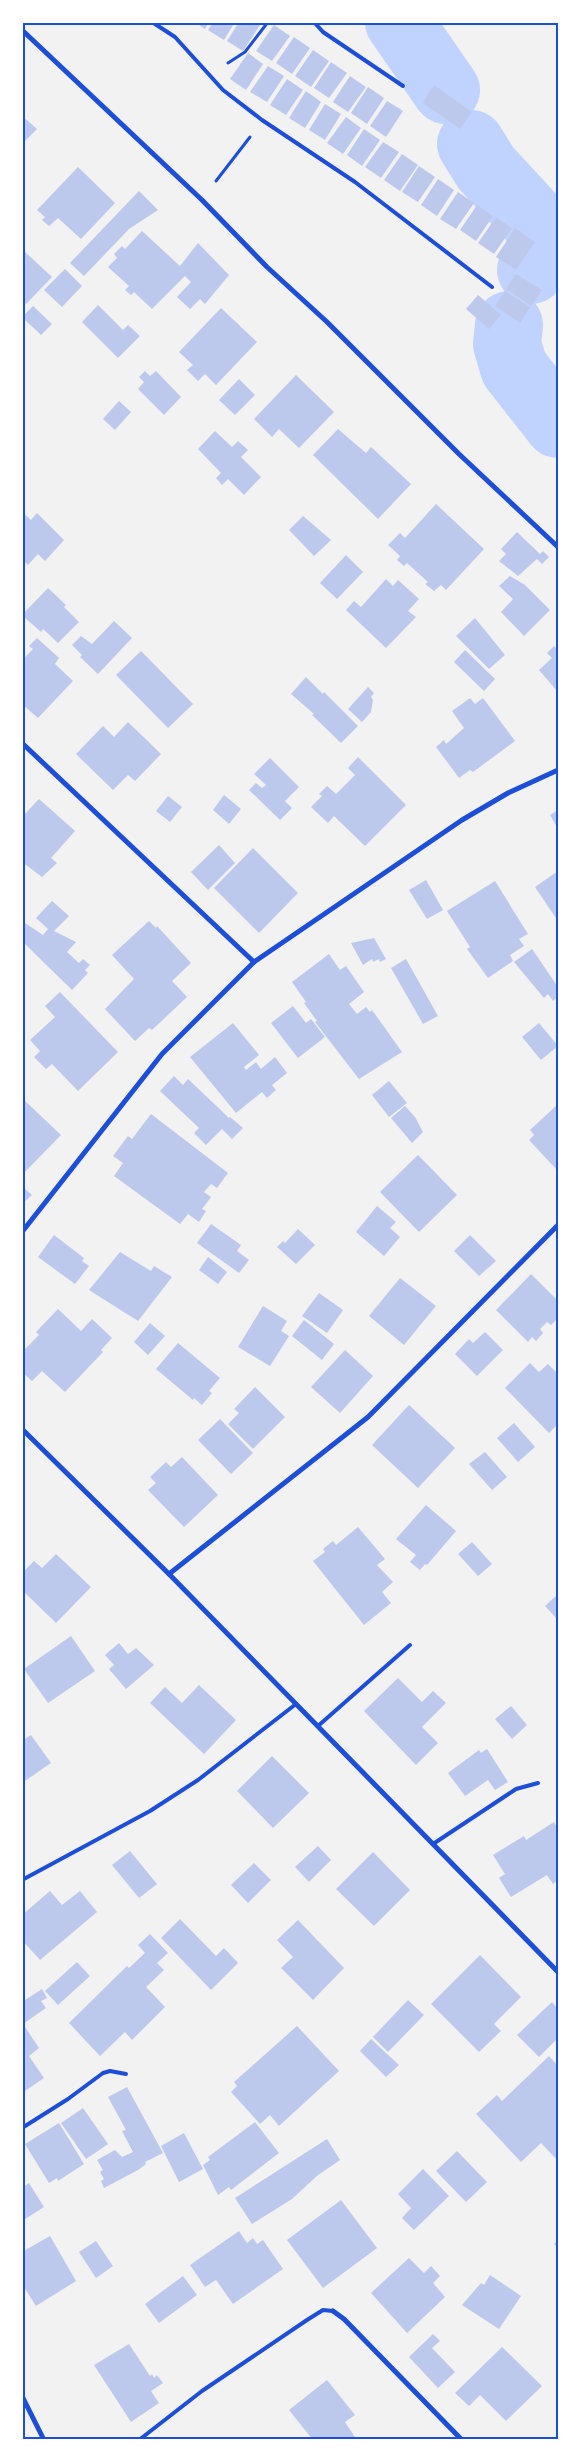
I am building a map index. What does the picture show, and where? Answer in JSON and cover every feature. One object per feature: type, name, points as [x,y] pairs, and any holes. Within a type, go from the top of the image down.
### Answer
[{"type":"street","points":[[22,30],[202,200],[267,267],[326,321],[459,454],[558,547]]},
{"type":"street","points":[[22,743],[254,962]]},
{"type":"street","points":[[22,1232],[162,1054],[254,962],[462,820],[508,793],[558,770]]},
{"type":"street","points":[[168,1574],[368,1417],[558,1225]]},
{"type":"street","points":[[22,1429],[168,1574],[558,1972]]},
{"type":"street","points":[[333,2311],[344,2319],[462,2440]]},
{"type":"street","points":[[22,2396],[44,2440]]},
{"type":"lane","points":[[152,22],[175,37],[223,90],[262,120],[355,182],[492,287]]},
{"type":"lane","points":[[314,22],[323,32],[403,86]]},
{"type":"lane","points":[[318,1726],[410,1645]]},
{"type":"lane","points":[[22,1880],[150,1810],[198,1780],[296,1704]]},
{"type":"lane","points":[[433,1844],[516,1789],[538,1783]]},
{"type":"lane","points":[[22,2128],[68,2099],[103,2073],[110,2070],[126,2074]]},
{"type":"lane","points":[[139,2440],[202,2391],[307,2320],[323,2310],[333,2311]]},
{"type":"path","points":[[208,74],[244,52],[268,22]]},
{"type":"path","points":[[202,200],[262,120]]},
{"type":"building","points":[[195,22],[209,22],[205,29]]},
{"type":"building","points":[[213,22],[235,22],[224,40],[208,30]]},
{"type":"building","points":[[239,22],[256,22],[260,25],[243,51],[227,41]]},
{"type":"building","points":[[274,25],[290,36],[272,61],[256,51]]},
{"type":"building","points":[[294,37],[310,48],[292,74],[276,63]]},
{"type":"building","points":[[313,50],[329,61],[311,87],[295,76]]},
{"type":"building","points":[[248,53],[263,64],[246,90],[230,79]]},
{"type":"building","points":[[331,62],[347,73],[329,98],[314,88]]},
{"type":"building","points":[[268,66],[284,76],[267,102],[250,92]]},
{"type":"building","points":[[350,76],[366,87],[348,112],[333,102]]},
{"type":"building","points":[[287,79],[303,90],[286,115],[270,105]]},
{"type":"building","points":[[434,85],[472,112],[460,129],[423,103]]},
{"type":"building","points":[[368,87],[384,98],[367,124],[351,113]]},
{"type":"building","points":[[306,91],[321,102],[305,128],[289,118]]},
{"type":"building","points":[[387,101],[403,111],[386,137],[370,126]]},
{"type":"building","points":[[325,104],[341,114],[325,140],[309,130]]},
{"type":"building","points":[[22,116],[37,129],[22,144]]},
{"type":"building","points":[[346,117],[361,128],[343,154],[327,143]]},
{"type":"building","points":[[364,129],[380,140],[362,166],[347,155]]},
{"type":"building","points":[[383,142],[399,152],[381,178],[365,167]]},
{"type":"building","points":[[402,154],[418,165],[400,191],[384,180]]},
{"type":"building","points":[[419,166],[435,177],[418,202],[402,192]]},
{"type":"building","points":[[78,167],[115,203],[81,239],[58,218],[49,226],[42,220],[45,217],[37,210]]},
{"type":"building","points":[[438,179],[454,190],[437,216],[421,205]]},
{"type":"building","points":[[139,191],[158,210],[129,229],[84,276],[70,263]]},
{"type":"building","points":[[458,192],[474,203],[456,229],[440,219]]},
{"type":"building","points":[[477,205],[493,216],[476,241],[460,230]]},
{"type":"building","points":[[496,217],[512,228],[494,254],[478,243]]},
{"type":"building","points":[[515,228],[535,242],[516,270],[496,257]]},
{"type":"building","points":[[142,231],[180,266],[198,243],[229,275],[205,304],[200,299],[190,309],[177,297],[191,282],[185,276],[152,309],[134,292],[131,295],[125,290],[129,286],[108,267],[117,258],[114,254],[122,246],[125,249]]},
{"type":"building","points":[[24,251],[52,277],[26,304],[22,301]]},
{"type":"building","points":[[65,269],[82,286],[62,307],[44,290]]},
{"type":"building","points":[[516,274],[542,290],[531,306],[506,289]]},
{"type":"building","points":[[505,291],[530,307],[520,323],[495,306]]},
{"type":"building","points":[[478,295],[501,315],[489,329],[466,309]]},
{"type":"building","points":[[98,305],[123,330],[128,325],[140,336],[118,358],[82,322]]},
{"type":"building","points":[[33,306],[52,324],[41,335],[22,317]]},
{"type":"building","points":[[221,308],[257,342],[216,385],[205,374],[198,381],[187,370],[193,365],[179,352]]},
{"type":"building","points":[[145,371],[150,376],[156,371],[181,397],[164,415],[138,389],[144,382],[139,377]]},
{"type":"building","points":[[296,375],[334,412],[299,448],[279,429],[272,437],[254,419]]},
{"type":"building","points":[[239,379],[255,395],[235,415],[219,400]]},
{"type":"building","points":[[119,401],[131,412],[115,430],[103,419]]},
{"type":"building","points":[[338,429],[366,453],[371,447],[411,484],[378,519],[313,455]]},
{"type":"building","points":[[215,431],[232,447],[238,441],[248,450],[241,457],[261,477],[244,495],[228,479],[222,485],[216,478],[221,473],[198,449]]},
{"type":"building","points":[[436,504],[484,549],[446,590],[441,585],[434,591],[425,584],[428,582],[407,563],[404,566],[397,560],[400,556],[388,545],[400,533],[405,538]]},
{"type":"building","points":[[22,512],[31,520],[37,513],[64,540],[45,561],[38,554],[28,565],[22,559]]},
{"type":"building","points":[[303,516],[331,540],[314,556],[289,530]]},
{"type":"building","points":[[517,532],[540,554],[543,551],[549,557],[542,564],[537,559],[518,576],[499,561],[506,554],[501,549]]},
{"type":"building","points":[[346,555],[363,572],[337,599],[320,583]]},
{"type":"building","points":[[510,576],[525,585],[550,610],[524,636],[501,612],[513,599],[499,586]]},
{"type":"building","points":[[386,579],[393,586],[398,580],[419,599],[408,611],[416,617],[386,648],[346,610],[354,601],[361,607]]},
{"type":"building","points":[[48,588],[66,605],[64,607],[79,622],[58,643],[43,629],[41,632],[22,615]]},
{"type":"building","points":[[475,618],[505,655],[489,669],[456,636]]},
{"type":"building","points":[[114,621],[132,638],[98,674],[80,657],[82,655],[72,645],[81,636],[92,644]]},
{"type":"building","points":[[37,638],[59,658],[55,664],[73,681],[38,718],[22,704],[22,660],[33,649],[29,646]]},
{"type":"building","points":[[554,646],[558,650],[558,692],[539,670],[552,658],[547,653]]},
{"type":"building","points":[[465,650],[495,679],[484,691],[454,662]]},
{"type":"building","points":[[141,651],[193,704],[168,728],[116,675]]},
{"type":"building","points":[[306,677],[358,726],[341,743],[312,715],[314,714],[291,694]]},
{"type":"building","points":[[368,687],[374,693],[371,697],[373,700],[371,712],[362,722],[348,709]]},
{"type":"building","points":[[470,698],[475,704],[483,698],[515,741],[473,772],[470,770],[459,778],[436,747],[444,740],[446,744],[464,728],[452,711]]},
{"type":"building","points":[[128,722],[161,754],[135,781],[128,775],[113,790],[76,754],[103,726],[114,737]]},
{"type":"building","points":[[358,757],[406,805],[365,846],[334,816],[328,823],[311,807],[322,796],[319,794],[327,786],[336,794],[355,775],[348,768]]},
{"type":"building","points":[[270,758],[299,787],[285,801],[292,808],[280,820],[249,790],[256,783],[262,788],[266,785],[254,774]]},
{"type":"building","points":[[224,795],[241,809],[229,824],[213,810]]},
{"type":"building","points":[[168,796],[182,807],[170,822],[156,811]]},
{"type":"building","points":[[39,799],[75,831],[51,858],[57,863],[42,877],[22,862],[22,817]]},
{"type":"building","points":[[558,810],[558,829],[550,815]]},
{"type":"building","points":[[219,845],[235,863],[208,890],[191,872]]},
{"type":"building","points":[[253,848],[298,893],[259,933],[214,888]]},
{"type":"building","points":[[558,871],[558,921],[535,887]]},
{"type":"building","points":[[426,880],[443,910],[427,919],[409,890]]},
{"type":"building","points":[[495,881],[528,934],[519,939],[524,946],[510,955],[513,961],[488,978],[467,949],[470,947],[447,911]]},
{"type":"building","points":[[52,901],[69,916],[54,931],[76,942],[67,952],[79,963],[83,959],[90,965],[85,970],[88,973],[72,990],[22,941],[22,921],[43,935],[48,929],[36,918]]},
{"type":"building","points":[[149,921],[156,928],[157,926],[191,963],[172,981],[187,997],[152,1030],[149,1028],[135,1041],[105,1009],[134,979],[112,955]]},
{"type":"building","points":[[374,938],[386,959],[380,962],[379,959],[373,962],[372,959],[363,965],[351,943]]},
{"type":"building","points":[[532,949],[558,987],[558,997],[553,1001],[548,994],[544,998],[514,962]]},
{"type":"building","points":[[329,954],[340,970],[346,966],[364,992],[349,1004],[357,1014],[366,1007],[370,1012],[372,1010],[402,1052],[359,1079],[315,1022],[317,1021],[292,982]]},
{"type":"building","points":[[406,959],[438,1016],[423,1024],[391,968]]},
{"type":"building","points":[[60,992],[118,1052],[78,1091],[52,1064],[46,1069],[34,1057],[40,1051],[30,1040],[55,1017],[45,1006]]},
{"type":"building","points":[[293,1006],[306,1023],[311,1019],[325,1037],[298,1058],[271,1023]]},
{"type":"building","points":[[233,1023],[259,1055],[244,1067],[246,1070],[256,1062],[261,1069],[275,1057],[287,1073],[272,1085],[276,1090],[267,1098],[262,1092],[236,1113],[190,1057]]},
{"type":"building","points":[[539,1023],[558,1046],[541,1060],[522,1037]]},
{"type":"building","points":[[174,1076],[183,1085],[188,1079],[229,1118],[243,1128],[232,1139],[222,1129],[206,1145],[194,1133],[199,1128],[160,1091]]},
{"type":"building","points":[[389,1081],[407,1103],[389,1117],[372,1095]]},
{"type":"building","points":[[22,1098],[61,1135],[22,1175]]},
{"type":"building","points":[[557,1105],[557,1170],[529,1140],[534,1135],[530,1130]]},
{"type":"building","points":[[405,1106],[415,1117],[423,1132],[412,1143],[391,1118]]},
{"type":"building","points":[[151,1114],[228,1173],[217,1188],[211,1184],[204,1192],[211,1197],[202,1209],[206,1211],[199,1222],[188,1214],[180,1224],[114,1176],[123,1163],[113,1156],[128,1136],[132,1139]]},
{"type":"building","points":[[418,1155],[457,1195],[419,1232],[380,1192]]},
{"type":"building","points":[[22,1186],[32,1195],[22,1204]]},
{"type":"building","points":[[377,1206],[396,1222],[390,1228],[400,1237],[384,1256],[356,1232]]},
{"type":"building","points":[[211,1224],[241,1245],[237,1251],[249,1260],[239,1273],[197,1243]]},
{"type":"building","points":[[298,1229],[315,1245],[296,1264],[277,1247],[283,1241],[285,1243]]},
{"type":"building","points":[[54,1235],[84,1258],[82,1261],[89,1266],[75,1284],[38,1257]]},
{"type":"building","points":[[470,1235],[496,1261],[479,1276],[454,1251]]},
{"type":"building","points":[[120,1252],[151,1271],[154,1266],[172,1277],[138,1321],[89,1290]]},
{"type":"building","points":[[208,1257],[227,1272],[218,1284],[199,1270]]},
{"type":"building","points":[[531,1274],[558,1301],[558,1318],[551,1325],[547,1322],[540,1329],[543,1333],[536,1341],[532,1337],[528,1342],[496,1310]]},
{"type":"building","points":[[400,1278],[436,1306],[404,1345],[369,1316]]},
{"type":"building","points":[[319,1293],[343,1310],[327,1333],[302,1316]]},
{"type":"building","points":[[263,1306],[287,1321],[281,1331],[289,1336],[270,1366],[238,1347]]},
{"type":"building","points":[[58,1309],[81,1331],[92,1319],[112,1338],[101,1350],[103,1352],[65,1392],[42,1371],[32,1381],[22,1372],[22,1352],[39,1335],[36,1332]]},
{"type":"building","points":[[304,1320],[334,1344],[322,1360],[292,1336]]},
{"type":"building","points":[[150,1323],[165,1336],[148,1355],[134,1342]]},
{"type":"building","points":[[485,1332],[503,1350],[477,1376],[455,1354],[469,1339],[473,1343]]},
{"type":"building","points":[[178,1343],[220,1378],[209,1391],[212,1393],[202,1405],[194,1398],[193,1400],[156,1369]]},
{"type":"building","points":[[345,1350],[373,1376],[340,1413],[311,1387]]},
{"type":"building","points":[[530,1363],[539,1372],[548,1364],[558,1374],[558,1424],[549,1433],[505,1388]]},
{"type":"building","points":[[255,1387],[285,1417],[253,1449],[228,1424],[239,1413],[234,1409]]},
{"type":"building","points":[[409,1405],[455,1448],[418,1488],[372,1445]]},
{"type":"building","points":[[220,1419],[253,1453],[231,1474],[198,1440]]},
{"type":"building","points":[[514,1423],[535,1447],[518,1462],[497,1438]]},
{"type":"building","points":[[485,1452],[507,1477],[492,1490],[469,1464]]},
{"type":"building","points":[[182,1457],[218,1495],[184,1527],[148,1490],[156,1483],[150,1477],[166,1462],[171,1467]]},
{"type":"building","points":[[426,1505],[456,1531],[427,1565],[425,1564],[420,1570],[410,1562],[416,1555],[396,1539]]},
{"type":"building","points":[[358,1527],[385,1559],[377,1565],[393,1582],[382,1592],[391,1603],[364,1625],[313,1561],[325,1552],[323,1549],[333,1541],[336,1545]]},
{"type":"building","points":[[472,1542],[492,1564],[478,1576],[458,1554]]},
{"type":"building","points":[[56,1554],[91,1587],[56,1623],[22,1590],[22,1573],[34,1561],[42,1568]]},
{"type":"building","points":[[558,1594],[558,1620],[545,1606]]},
{"type":"building","points":[[71,1636],[95,1671],[48,1703],[24,1669]]},
{"type":"building","points":[[119,1643],[128,1654],[136,1648],[154,1665],[126,1689],[109,1669],[114,1665],[105,1655]]},
{"type":"building","points":[[398,1678],[422,1702],[433,1691],[446,1703],[422,1727],[438,1743],[416,1765],[364,1711]]},
{"type":"building","points":[[199,1685],[236,1720],[204,1754],[150,1703],[165,1687],[182,1703]]},
{"type":"building","points":[[511,1706],[527,1725],[512,1739],[495,1719]]},
{"type":"building","points":[[31,1735],[51,1763],[22,1783],[22,1741]]},
{"type":"building","points":[[487,1749],[508,1782],[495,1790],[488,1780],[465,1796],[448,1773],[479,1750],[481,1753]]},
{"type":"building","points":[[272,1756],[309,1793],[273,1828],[237,1791]]},
{"type":"building","points":[[554,1822],[558,1830],[558,1880],[553,1884],[547,1875],[511,1897],[499,1878],[505,1874],[493,1855],[524,1836],[526,1840]]},
{"type":"building","points":[[318,1846],[331,1860],[309,1882],[295,1867]]},
{"type":"building","points":[[130,1851],[157,1884],[139,1898],[112,1865]]},
{"type":"building","points":[[373,1852],[410,1890],[374,1926],[336,1889]]},
{"type":"building","points":[[254,1863],[271,1880],[248,1903],[231,1885]]},
{"type":"building","points":[[50,1891],[62,1905],[80,1891],[97,1912],[40,1960],[22,1940],[22,1915]]},
{"type":"building","points":[[180,1919],[216,1956],[224,1948],[238,1963],[211,1990],[161,1938]]},
{"type":"building","points":[[298,1920],[344,1968],[313,2000],[281,1968],[293,1957],[277,1940]]},
{"type":"building","points":[[150,1934],[168,1953],[157,1963],[164,1970],[146,1987],[165,2007],[132,2040],[125,2032],[100,2056],[69,2023],[127,1966],[129,1968],[145,1953],[138,1945]]},
{"type":"building","points":[[480,1955],[521,1997],[494,2024],[501,2031],[479,2052],[431,2004]]},
{"type":"building","points":[[77,1962],[90,1976],[58,2005],[45,1991]]},
{"type":"building","points":[[42,1989],[47,1998],[41,2001],[46,2008],[23,2024],[39,2048],[29,2056],[44,2078],[22,2093],[22,2002]]},
{"type":"building","points":[[408,2000],[424,2015],[388,2052],[373,2037]]},
{"type":"building","points":[[552,2002],[558,2009],[558,2038],[539,2057],[517,2035]]},
{"type":"building","points":[[297,2026],[339,2071],[279,2126],[270,2115],[260,2124],[231,2092],[237,2086],[234,2082]]},
{"type":"building","points":[[371,2039],[399,2065],[386,2077],[360,2051]]},
{"type":"building","points":[[549,2056],[558,2066],[558,2161],[541,2143],[521,2162],[476,2114],[497,2095],[502,2101]]},
{"type":"building","points":[[127,2087],[163,2153],[145,2162],[146,2164],[138,2170],[104,2188],[101,2181],[104,2179],[100,2172],[103,2170],[97,2160],[115,2150],[122,2157],[133,2152],[122,2131],[126,2130],[108,2097]]},
{"type":"building","points":[[83,2108],[108,2144],[86,2159],[61,2123]]},
{"type":"building","points":[[255,2122],[279,2153],[231,2190],[229,2187],[218,2195],[203,2165],[210,2160],[208,2157]]},
{"type":"building","points":[[59,2123],[84,2164],[58,2181],[57,2178],[49,2183],[25,2144]]},
{"type":"building","points":[[184,2133],[203,2169],[179,2182],[161,2146]]},
{"type":"building","points":[[327,2139],[340,2160],[318,2175],[292,2199],[252,2224],[235,2198]]},
{"type":"building","points":[[457,2151],[487,2182],[466,2202],[436,2171]]},
{"type":"building","points":[[423,2169],[449,2196],[414,2230],[402,2218],[411,2208],[398,2194]]},
{"type":"building","points":[[29,2183],[44,2207],[22,2221],[22,2188]]},
{"type":"building","points":[[341,2200],[377,2248],[323,2288],[287,2240]]},
{"type":"building","points":[[239,2231],[247,2243],[253,2238],[257,2244],[263,2240],[283,2269],[233,2304],[216,2280],[205,2287],[190,2265]]},
{"type":"building","points":[[50,2236],[76,2281],[36,2306],[22,2284],[22,2252]]},
{"type":"building","points":[[558,2239],[558,2249],[554,2244]]},
{"type":"building","points":[[96,2241],[113,2266],[96,2278],[79,2252]]},
{"type":"building","points":[[409,2258],[424,2273],[431,2266],[440,2276],[433,2283],[445,2297],[407,2333],[371,2293]]},
{"type":"building","points":[[490,2275],[521,2296],[499,2329],[462,2305],[481,2283],[484,2285]]},
{"type":"building","points":[[183,2276],[197,2295],[159,2323],[145,2304]]},
{"type":"building","points":[[433,2334],[440,2341],[432,2348],[455,2372],[438,2388],[409,2357]]},
{"type":"building","points":[[129,2344],[150,2376],[152,2374],[154,2378],[157,2375],[163,2383],[151,2391],[159,2403],[131,2422],[94,2365]]},
{"type":"building","points":[[502,2347],[542,2386],[506,2421],[480,2395],[469,2406],[455,2393]]},
{"type":"building","points":[[327,2380],[355,2415],[345,2422],[355,2437],[352,2440],[313,2440],[289,2410]]},
{"type":"waterway","points":[[399,22],[446,90]]},
{"type":"waterway","points":[[471,144],[486,168],[534,220],[540,233],[541,257],[531,270]]},
{"type":"waterway","points":[[534,220],[558,202]]},
{"type":"waterway","points":[[509,325],[507,344],[514,368],[558,424]]}]
